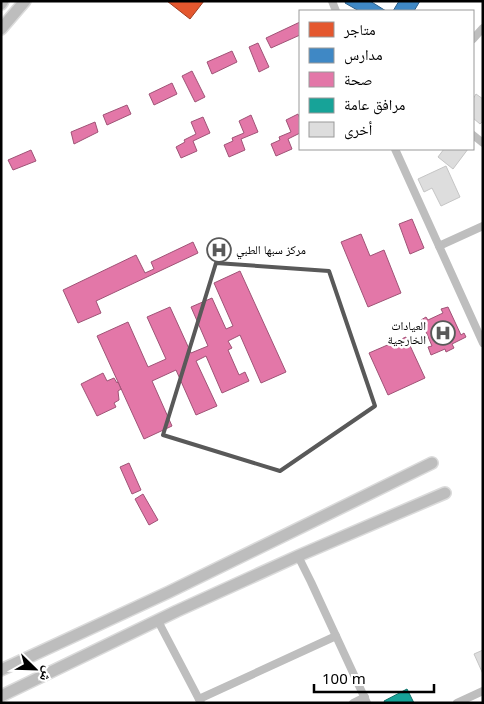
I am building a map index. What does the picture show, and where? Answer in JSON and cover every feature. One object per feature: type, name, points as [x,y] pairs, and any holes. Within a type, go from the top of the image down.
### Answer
[{"type":"main road","points":[[1,29],[25,1]]},
{"type":"main road","points":[[1,670],[169,592],[432,463]]},
{"type":"main road","points":[[1,696],[177,611],[298,556],[445,493]]},
{"type":"main road","points":[[169,592],[177,611]]},
{"type":"street","points":[[474,38],[483,28]]},
{"type":"street","points":[[394,150],[483,343]]},
{"type":"street","points":[[439,246],[483,226]]},
{"type":"street","points":[[298,556],[312,582],[366,700],[353,703]]},
{"type":"street","points":[[158,621],[200,701],[336,636]]},
{"type":"street","points":[[457,703],[483,691]]},
{"type":"highlighted area","points":[[216,263],[329,271],[375,406],[280,471],[163,435]]},
{"type":"building: متاجر","points":[[167,1],[204,1],[190,19]]},
{"type":"building: مدارس","points":[[346,1],[370,1],[384,10],[357,10],[345,3]]},
{"type":"building: مدارس","points":[[399,1],[420,1],[415,10],[394,10]]},
{"type":"building: صحة","points":[[299,22],[299,35],[271,48],[266,38]]},
{"type":"building: صحة","points":[[258,43],[269,67],[259,72],[249,47]]},
{"type":"building: صحة","points":[[232,51],[237,62],[212,74],[207,62]]},
{"type":"building: صحة","points":[[192,71],[205,97],[195,102],[182,76]]},
{"type":"building: صحة","points":[[172,83],[177,94],[154,105],[149,94]]},
{"type":"building: صحة","points":[[127,105],[131,114],[107,125],[103,115]]},
{"type":"building: صحة","points":[[298,114],[299,134],[288,139],[292,149],[276,156],[271,144],[280,140],[279,137],[291,132],[286,120]]},
{"type":"building: صحة","points":[[251,115],[258,132],[241,139],[245,150],[229,157],[224,145],[233,141],[232,138],[244,133],[239,121]]},
{"type":"building: صحة","points":[[203,117],[210,133],[193,141],[197,151],[181,158],[176,147],[185,142],[184,140],[196,134],[191,122]]},
{"type":"building: صحة","points":[[95,122],[98,132],[74,144],[71,132]]},
{"type":"building: صحة","points":[[31,150],[36,161],[13,170],[8,160]]},
{"type":"building: صحة","points":[[412,219],[424,248],[410,254],[399,224]]},
{"type":"building: صحة","points":[[361,234],[370,256],[384,250],[401,293],[368,307],[341,242]]},
{"type":"building: صحة","points":[[193,242],[198,253],[96,301],[101,313],[78,323],[63,290],[136,255],[145,273],[154,269],[151,262]]},
{"type":"building: صحة","points":[[240,271],[286,372],[261,383],[240,335],[228,341],[232,348],[228,350],[239,375],[245,372],[249,381],[222,393],[206,356],[196,361],[217,406],[196,415],[176,370],[152,381],[172,426],[144,439],[97,336],[128,322],[148,367],[166,359],[147,317],[170,307],[191,353],[208,346],[191,307],[212,298],[226,329],[233,326],[214,283]]},
{"type":"building: صحة","points":[[448,307],[461,335],[464,333],[466,337],[452,344],[454,348],[446,352],[445,349],[431,355],[428,347],[432,346],[421,320],[426,317],[428,320],[443,313],[441,309]]},
{"type":"building: صحة","points":[[406,337],[425,378],[388,395],[369,353]]},
{"type":"building: صحة","points":[[103,373],[107,381],[114,378],[121,389],[118,391],[119,400],[114,403],[116,407],[97,416],[81,384]]},
{"type":"building: صحة","points":[[129,463],[141,490],[132,494],[120,467]]},
{"type":"building: صحة","points":[[143,494],[158,520],[149,525],[135,499]]},
{"type":"building: مرافق عامة","points":[[407,689],[414,703],[385,703],[384,701]]},
{"type":"building: أخرى","points":[[476,94],[483,99],[483,121],[480,124],[474,119],[474,97]]},
{"type":"building: أخرى","points":[[443,150],[467,150],[453,169],[438,157]]},
{"type":"building: أخرى","points":[[446,166],[460,197],[441,206],[432,188],[424,192],[418,179]]},
{"type":"building: أخرى","points":[[483,650],[483,674],[474,654]]},
{"type":"place","name":"مركز سبها الطبي","points":[[219,250]]},
{"type":"place","name":"العيادات الخارجية","points":[[443,333]]}]
